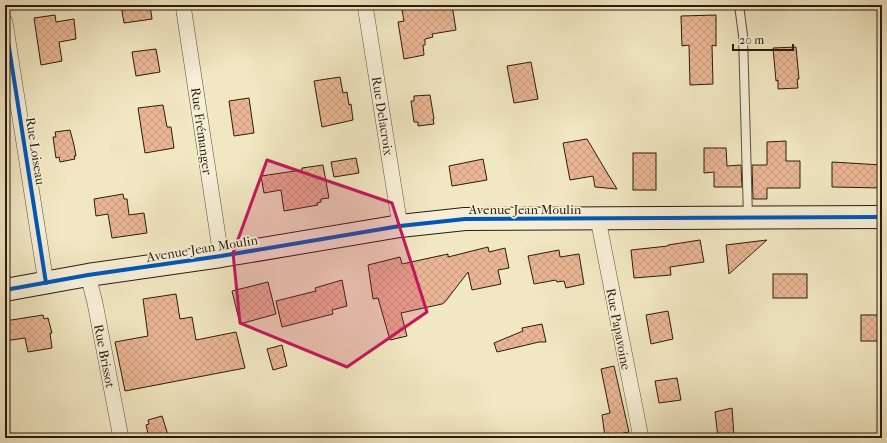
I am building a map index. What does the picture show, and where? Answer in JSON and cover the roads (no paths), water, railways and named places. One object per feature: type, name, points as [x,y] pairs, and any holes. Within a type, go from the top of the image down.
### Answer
[{"type":"street","name":"Rue Frémanger","points":[[183,5],[221,256]]},
{"type":"street","name":"Rue Delacroix","points":[[365,5],[400,226]]},
{"type":"street","name":"Rue Loiseau","points":[[5,22],[46,283]]},
{"type":"street","name":"Avenue Jean Moulin","points":[[5,290],[88,275],[221,256],[400,226],[465,219],[882,217]]},
{"type":"street","name":"Rue Papavoine","points":[[598,219],[641,438]]},
{"type":"street","name":"Rue Brissot","points":[[88,275],[95,303],[121,438]]},
{"type":"lane","points":[[739,5],[743,35],[748,218]]}]
